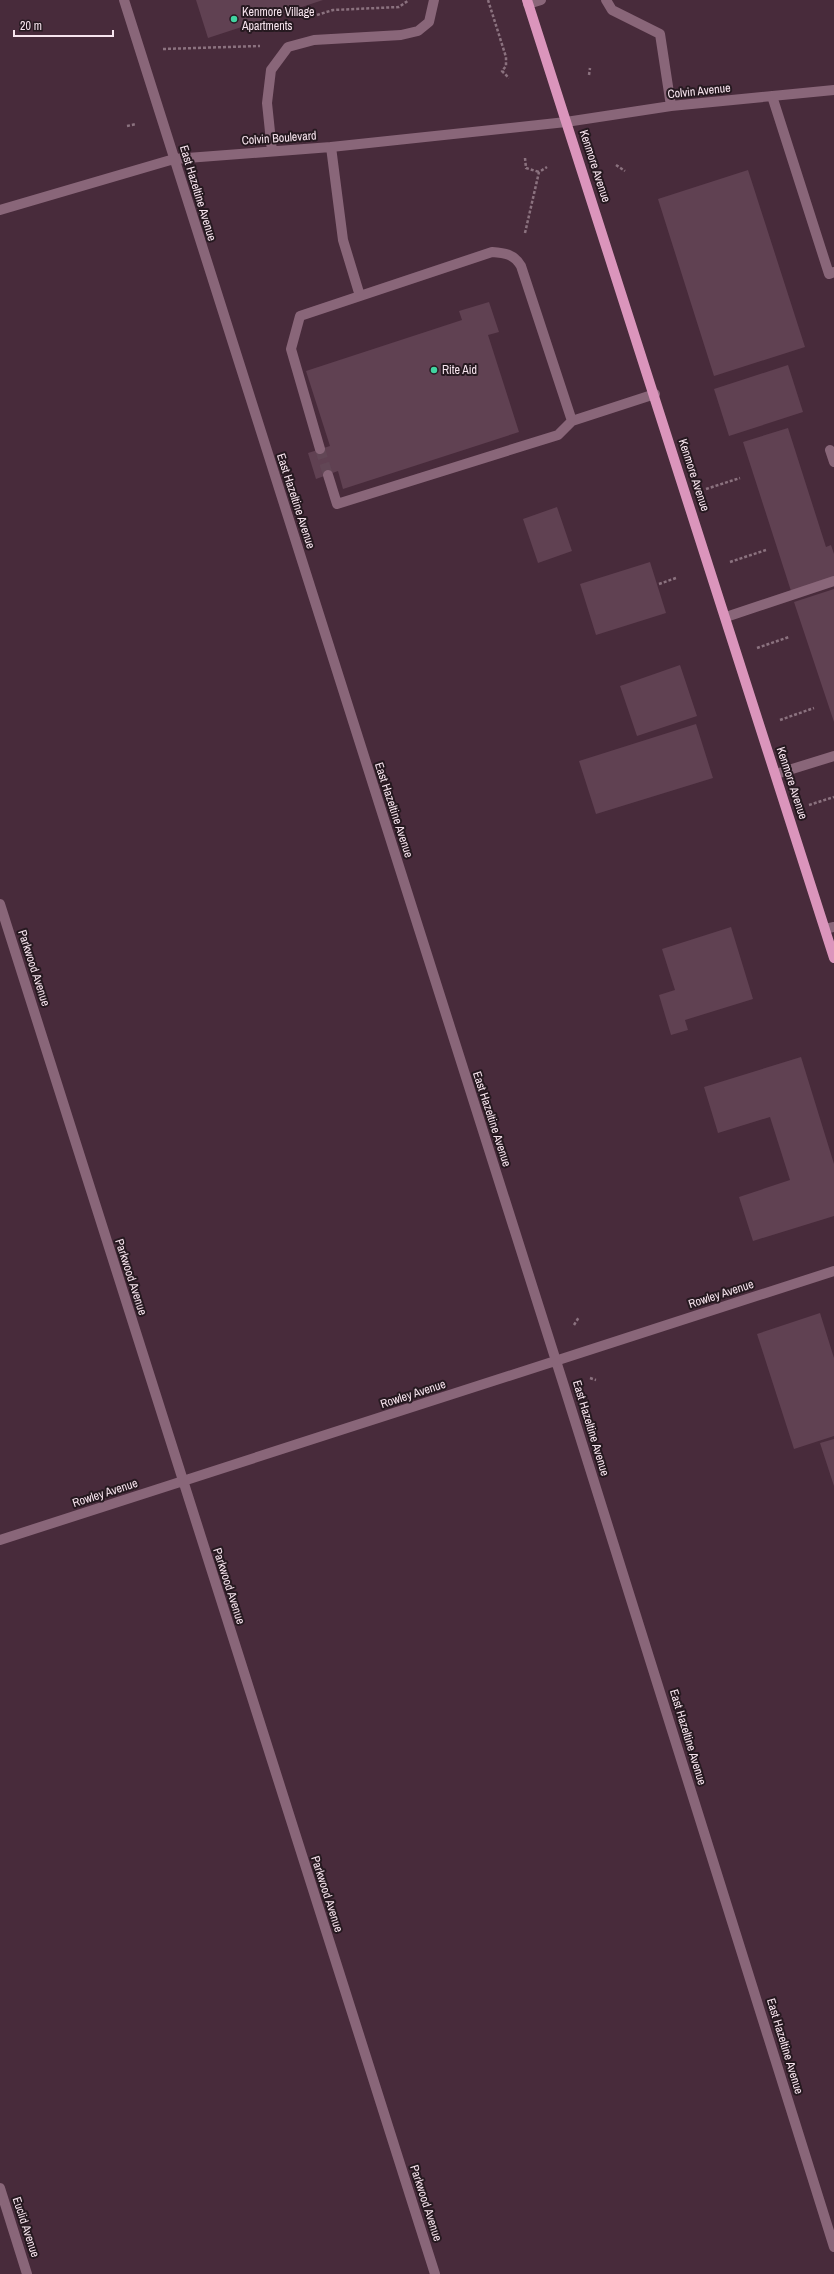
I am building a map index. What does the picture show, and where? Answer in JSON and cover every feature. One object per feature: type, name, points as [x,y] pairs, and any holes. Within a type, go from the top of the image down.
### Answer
[{"type":"main road","name":"Kenmore Avenue","points":[[528,2],[776,774],[829,928],[834,958]]},
{"type":"street","name":"East Hazeltine Avenue","points":[[124,0],[556,1362],[834,2247]]},
{"type":"street","points":[[272,151],[267,103],[272,70],[288,47],[314,40],[401,35],[418,31],[429,22],[434,0]]},
{"type":"street","points":[[528,2],[541,0]]},
{"type":"street","points":[[606,0],[612,10],[660,34],[671,106]]},
{"type":"street","name":"Colvin Avenue","points":[[566,122],[671,106],[834,90]]},
{"type":"street","points":[[772,96],[830,274],[834,272]]},
{"type":"street","name":"Colvin Boulevard","points":[[0,210],[174,159],[331,147],[566,122]]},
{"type":"street","points":[[331,147],[343,240],[360,296]]},
{"type":"street","points":[[320,449],[291,349],[300,316],[492,252],[508,254],[517,259],[572,421]]},
{"type":"street","points":[[328,475],[337,504],[558,435],[572,421],[655,394]]},
{"type":"street","points":[[830,450],[834,462]]},
{"type":"street","points":[[726,617],[834,581]]},
{"type":"street","points":[[776,774],[834,756]]},
{"type":"street","name":"Parkwood Avenue","points":[[0,904],[182,1482],[435,2274]]},
{"type":"street","name":"Rowley Avenue","points":[[0,1540],[556,1362],[834,1271]]},
{"type":"street","name":"Euclid Avenue","points":[[0,2188],[27,2274]]},
{"type":"path","points":[[333,10],[399,7],[409,0]]},
{"type":"path","points":[[488,0],[506,57],[506,66],[502,71],[509,78]]},
{"type":"path","points":[[161,49],[266,46]]},
{"type":"path","points":[[589,75],[590,68]]},
{"type":"path","points":[[127,126],[136,124]]},
{"type":"path","points":[[525,158],[526,168],[539,172]]},
{"type":"path","points":[[616,165],[625,171]]},
{"type":"path","points":[[525,233],[539,172],[547,167]]},
{"type":"path","points":[[712,488],[740,478]]},
{"type":"path","points":[[736,560],[766,550]]},
{"type":"path","points":[[659,584],[676,578]]},
{"type":"path","points":[[763,646],[789,637]]},
{"type":"path","points":[[786,718],[814,708]]},
{"type":"path","points":[[812,804],[834,797]]},
{"type":"path","points":[[574,1325],[578,1318]]},
{"type":"path","points":[[590,1378],[596,1380]]},
{"type":"building","name":"Kenmore Village Apartments","points":[[196,0],[323,0],[208,38]]},
{"type":"building","points":[[748,170],[805,347],[714,376],[658,199]]},
{"type":"building","points":[[489,302],[499,332],[488,335],[519,432],[343,489],[338,471],[316,479],[308,453],[330,446],[306,371],[462,320],[459,311]]},
{"type":"building","points":[[788,365],[803,412],[729,436],[714,389]]},
{"type":"building","points":[[788,428],[826,547],[831,545],[834,554],[834,577],[791,591],[743,442]]},
{"type":"building","points":[[557,507],[572,551],[538,563],[523,519]]},
{"type":"building","points":[[650,562],[666,613],[596,635],[580,584]]},
{"type":"building","points":[[834,589],[834,722],[794,602]]},
{"type":"building","points":[[680,665],[697,716],[637,736],[620,686]]},
{"type":"building","points":[[696,724],[713,778],[596,814],[579,761]]},
{"type":"building","points":[[731,927],[753,999],[685,1020],[688,1030],[671,1035],[659,995],[675,990],[662,949]]},
{"type":"building","points":[[801,1057],[834,1164],[834,1216],[753,1241],[739,1197],[790,1180],[770,1117],[718,1133],[704,1087]]},
{"type":"building","points":[[820,1313],[834,1358],[834,1436],[794,1449],[757,1334]]},
{"type":"building","points":[[834,1439],[834,1486],[820,1443]]},
{"type":"tunnel","points":[[320,449],[328,475]]},
{"type":"place","name":"Kenmore Village Apartments","points":[[234,19]]},
{"type":"place","name":"Rite Aid","points":[[434,370]]}]
